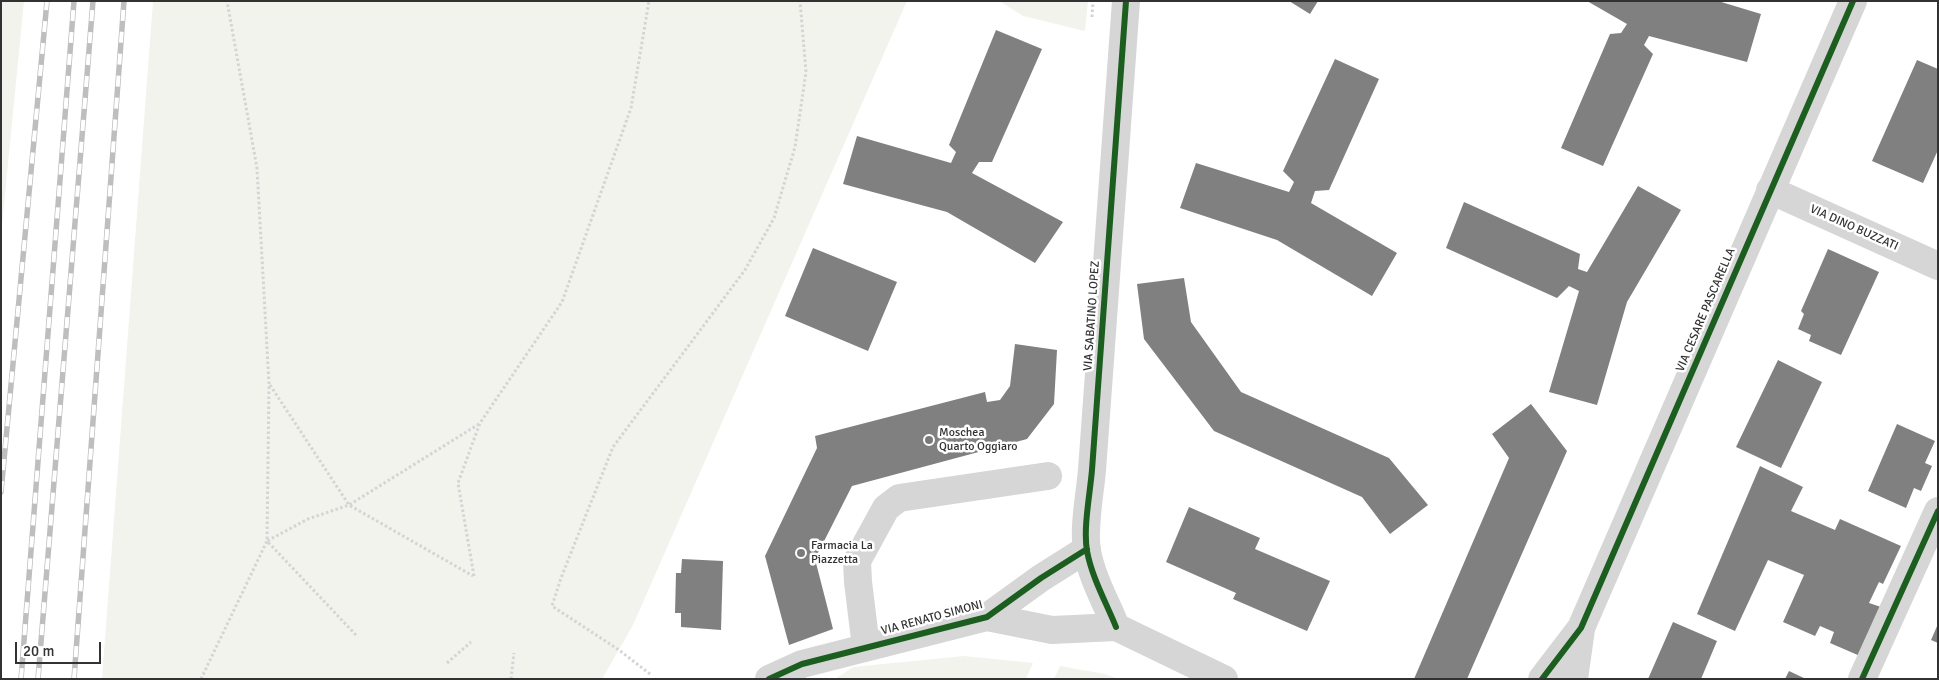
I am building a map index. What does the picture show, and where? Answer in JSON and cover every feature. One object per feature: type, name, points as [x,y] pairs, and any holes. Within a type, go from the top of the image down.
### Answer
[{"type":"street","name":"VIA SABATINO LOPEZ","points":[[1116,627],[1094,576],[1087,549],[1088,512],[1126,1]]},
{"type":"street","name":"VIA CESARE PASCARELLA","points":[[1581,628],[1853,1]]},
{"type":"street","name":"VIA DINO BUZZATI","points":[[1770,190],[1938,266]]},
{"type":"street","points":[[866,647],[857,561],[886,508],[898,498],[1048,476]]},
{"type":"street","points":[[1862,679],[1938,510]]},
{"type":"street","name":"VIA RENATO SIMONI","points":[[769,679],[802,664],[987,616],[1040,578],[1087,549]]},
{"type":"street","name":"VIA RENATO SIMONI","points":[[987,616],[1052,630],[1116,627],[1224,679]]},
{"type":"street","points":[[1542,679],[1581,628]]},
{"type":"street","points":[[1574,679],[1581,628]]},
{"type":"path","points":[[202,679],[267,541],[270,384],[257,168],[227,1]]},
{"type":"path","points":[[270,384],[349,505],[474,576],[458,483],[480,423],[562,302],[631,108],[649,1]]},
{"type":"path","points":[[650,674],[619,650],[552,606],[561,578],[613,447],[745,270],[774,218],[795,147],[806,72],[800,1]]},
{"type":"path","points":[[1092,16],[1093,1]]},
{"type":"path","points":[[267,541],[308,518],[349,505],[480,423]]},
{"type":"path","points":[[267,541],[356,634]]},
{"type":"path","points":[[447,663],[471,642]]},
{"type":"path","points":[[511,679],[514,653]]},
{"type":"shaded area","points":[[1,1],[24,1],[1,235]]},
{"type":"shaded area","points":[[153,1],[907,1],[633,625],[602,679],[102,679]]},
{"type":"shaded area","points":[[999,1],[1088,1],[1085,31],[1023,16]]},
{"type":"shaded area","points":[[964,656],[1033,663],[1026,679],[835,679],[853,667]]},
{"type":"shaded area","points":[[1060,666],[1105,674],[1118,679],[1054,679]]},
{"type":"building","points":[[1289,1],[1318,1],[1310,14]]},
{"type":"building","points":[[1587,1],[1718,1],[1761,14],[1747,62],[1649,36],[1644,45],[1653,54],[1603,166],[1561,148],[1610,34],[1621,33],[1627,24]]},
{"type":"building","points":[[996,30],[1042,49],[992,162],[979,162],[972,173],[1063,222],[1035,263],[947,212],[843,184],[857,136],[951,163],[956,152],[949,145]]},
{"type":"building","points":[[1335,59],[1379,79],[1329,190],[1315,191],[1311,203],[1397,253],[1372,296],[1277,240],[1180,208],[1196,163],[1289,192],[1294,182],[1283,171]]},
{"type":"building","points":[[1917,60],[1938,69],[1938,150],[1923,183],[1872,161]]},
{"type":"building","points":[[1638,186],[1681,210],[1627,302],[1597,405],[1549,392],[1579,291],[1569,286],[1557,298],[1446,248],[1464,202],[1580,254],[1578,269],[1587,272]]},
{"type":"building","points":[[813,248],[897,282],[868,351],[785,316]]},
{"type":"building","points":[[1828,249],[1879,272],[1841,355],[1809,341],[1811,335],[1798,329],[1804,314],[1801,311]]},
{"type":"building","points":[[1184,278],[1191,322],[1241,392],[1389,458],[1428,505],[1390,534],[1362,497],[1214,431],[1144,339],[1137,284]]},
{"type":"building","points":[[1015,344],[1057,350],[1054,404],[1027,439],[852,486],[815,559],[833,629],[789,645],[765,556],[817,448],[815,436],[985,392],[987,402],[1000,400],[1010,386]]},
{"type":"building","points":[[1778,360],[1822,382],[1781,468],[1736,447]]},
{"type":"building","points":[[1531,404],[1567,451],[1467,679],[1414,679],[1509,458],[1492,434]]},
{"type":"building","points":[[1897,424],[1935,441],[1925,463],[1932,466],[1921,491],[1914,488],[1906,508],[1868,491]]},
{"type":"building","points":[[1760,466],[1803,487],[1791,511],[1835,530],[1840,519],[1901,546],[1883,584],[1879,582],[1869,603],[1881,607],[1860,656],[1830,643],[1834,632],[1820,626],[1815,636],[1783,622],[1804,575],[1768,560],[1735,631],[1697,614]]},
{"type":"building","points":[[1189,507],[1260,538],[1255,549],[1330,581],[1307,631],[1233,599],[1236,593],[1166,562]]},
{"type":"building","points":[[682,559],[723,561],[721,630],[681,627],[681,613],[675,613],[676,573],[681,573]]},
{"type":"building","points":[[1673,622],[1717,641],[1701,679],[1648,679]]},
{"type":"building","points":[[1938,624],[1938,643],[1931,640]]},
{"type":"building","points":[[1789,671],[1806,679],[1785,679]]},
{"type":"railway","points":[[1,492],[47,1]]},
{"type":"railway","points":[[21,679],[74,1]]},
{"type":"railway","points":[[38,679],[93,1]]},
{"type":"railway","points":[[74,679],[124,1]]},
{"type":"cycle path","points":[[1116,627],[1092,571],[1087,551],[1086,532],[1126,1]]},
{"type":"cycle path","points":[[1542,679],[1581,628],[1853,1]]},
{"type":"cycle path","points":[[1862,679],[1938,511]]},
{"type":"cycle path","points":[[769,679],[802,664],[987,617],[1041,578],[1087,549]]},
{"type":"place","name":"Moschea Quarto Oggiaro","points":[[929,440]]},
{"type":"place","name":"Farmacia La Piazzetta","points":[[801,553]]}]
